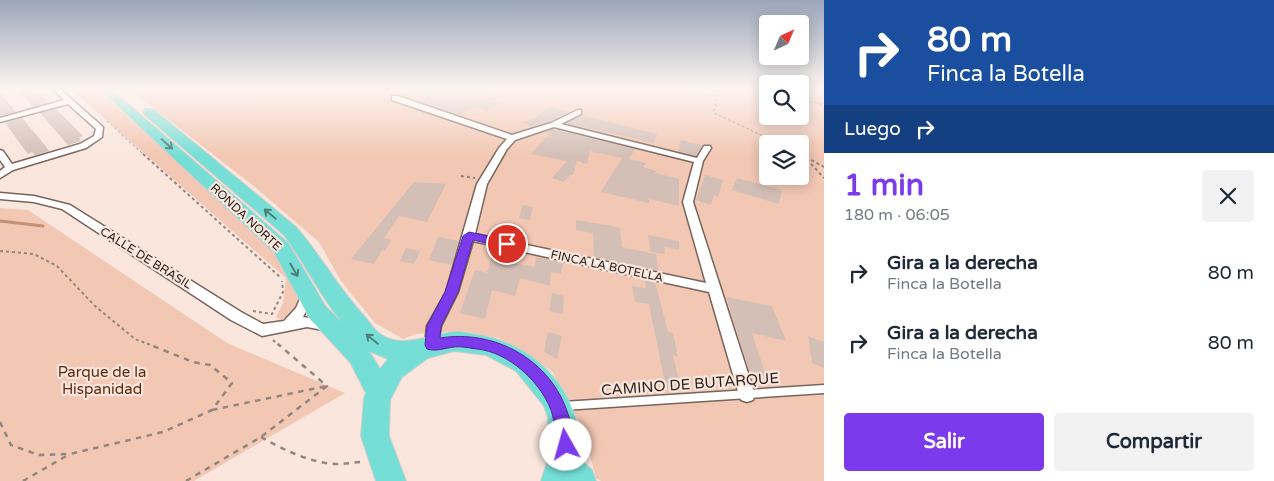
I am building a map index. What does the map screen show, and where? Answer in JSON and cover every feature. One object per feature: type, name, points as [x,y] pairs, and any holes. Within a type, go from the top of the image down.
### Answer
[{"type":"main road","name":"RONDA NORTE","points":[[131,111],[281,248],[318,313],[359,355],[379,391]]},
{"type":"main road","name":"RONDA NORTE","points":[[148,111],[290,231],[308,253],[340,305],[372,341],[389,349],[425,348],[456,341],[480,343],[504,351],[526,364],[544,383],[558,406],[564,425],[567,476]]},
{"type":"main road","name":"RONDA NORTE","points":[[386,472],[374,444],[372,425],[374,407],[379,391],[391,371],[425,348]]},
{"type":"street","points":[[0,120],[32,111]]},
{"type":"street","points":[[0,175],[10,168],[83,146],[98,137],[100,129],[81,111]]},
{"type":"street","points":[[434,111],[512,138]]},
{"type":"street","points":[[425,348],[452,292],[482,184],[503,148],[512,138],[554,125],[578,112]]},
{"type":"street","points":[[554,125],[699,162]]},
{"type":"street","points":[[707,148],[699,162],[688,202],[747,395]]},
{"type":"street","points":[[0,153],[10,168]]},
{"type":"street","name":"CALLE DE BRASIL","points":[[0,196],[34,199],[66,208],[262,330]]},
{"type":"street","name":"FINCA LA BOTELLA","points":[[469,236],[715,289]]},
{"type":"street","points":[[287,326],[301,311],[308,294]]},
{"type":"street","points":[[262,330],[307,322],[332,327]]},
{"type":"lane","name":"CAMINO DE BUTARQUE","points":[[558,406],[824,389]]},
{"type":"path","points":[[714,111],[761,135]]},
{"type":"path","points":[[107,122],[282,278],[283,292],[272,314],[254,311],[244,320]]},
{"type":"path","points":[[809,159],[824,167]]},
{"type":"path","points":[[809,163],[824,178]]},
{"type":"path","points":[[461,176],[484,179]]},
{"type":"path","points":[[0,251],[34,254],[57,266],[95,306],[135,338],[193,362],[210,365],[232,383],[212,410]]},
{"type":"path","points":[[262,330],[327,386]]},
{"type":"path","points":[[0,422],[11,445],[39,455],[70,454],[163,432],[212,410],[327,386]]},
{"type":"path","points":[[186,481],[261,437],[327,386]]},
{"type":"path","points":[[261,437],[283,450],[306,458],[337,464],[358,462],[386,472]]},
{"type":"path","points":[[23,481],[70,454]]},
{"type":"green space","points":[[97,111],[122,111],[260,236],[283,267],[297,294],[298,304],[287,317],[281,320],[276,317],[283,303],[286,278]]},
{"type":"green space","points":[[158,111],[759,111],[759,125],[809,125],[809,111],[824,111],[824,481],[601,481],[596,478],[583,429],[552,371],[499,338],[462,331],[416,334],[403,339],[375,323],[341,281],[319,242],[255,187]]},
{"type":"green space","name":"Parque de la Hispanidad","points":[[0,208],[28,210],[227,343],[345,393],[194,481],[0,481]]},
{"type":"building","points":[[0,111],[16,112],[0,116]]},
{"type":"building","points":[[58,111],[83,136],[79,138],[81,141],[68,145],[40,113]]},
{"type":"building","points":[[451,111],[467,111],[461,115]]},
{"type":"building","points":[[543,111],[570,112],[532,127],[521,122],[534,119]]},
{"type":"building","points":[[582,115],[657,134],[654,143],[566,123]]},
{"type":"building","points":[[22,118],[49,151],[35,155],[32,152],[28,154],[5,123]]},
{"type":"building","points":[[554,129],[635,149],[629,159],[646,163],[643,167],[656,171],[655,173],[679,179],[679,206],[649,199],[649,203],[601,192],[622,158],[590,151],[587,164],[577,161],[573,175],[570,175],[564,182],[552,178],[567,161],[531,154],[550,133],[546,132]]},
{"type":"building","points":[[681,140],[702,145],[696,156],[678,151]]},
{"type":"building","points":[[705,175],[723,180],[718,197],[714,195],[711,205],[696,200]]},
{"type":"building","points":[[737,178],[782,190],[779,204],[732,190]]},
{"type":"building","points":[[414,182],[446,184],[427,222],[399,216],[384,238],[391,240],[385,251],[382,250],[374,264],[351,259]]},
{"type":"building","points":[[523,205],[533,207],[530,220],[519,218]]},
{"type":"building","points":[[576,220],[618,227],[620,229],[622,247],[656,254],[658,271],[594,257],[593,233],[576,230]]},
{"type":"building","points":[[648,235],[679,241],[679,250],[664,247],[665,254],[651,252]]},
{"type":"building","points":[[438,237],[459,241],[452,265],[429,260]]},
{"type":"building","points":[[406,248],[420,251],[414,264],[400,261]]},
{"type":"building","points":[[536,257],[563,262],[561,274],[551,272],[550,286],[520,278],[515,296],[492,290],[485,319],[460,313],[475,270],[487,273],[491,258],[535,267]]},
{"type":"building","points":[[645,280],[655,282],[668,332],[673,333],[678,357],[673,355],[680,387],[666,388],[649,304],[635,302],[632,286],[646,288]]},
{"type":"building","points":[[552,293],[564,296],[563,314],[549,311]]},
{"type":"building","points":[[726,297],[772,306],[786,341],[752,333],[766,376],[751,376]]},
{"type":"building","points":[[548,332],[562,336],[557,359],[544,352]]},
{"type":"building","points":[[808,336],[824,342],[824,368],[812,363]]},
{"type":"waterway","points":[[0,221],[43,226]]},
{"type":"route","points":[[507,244],[469,236],[452,292],[434,326],[432,345],[456,341],[480,343],[504,351],[526,364],[544,383],[558,406],[564,425],[566,445]]}]
